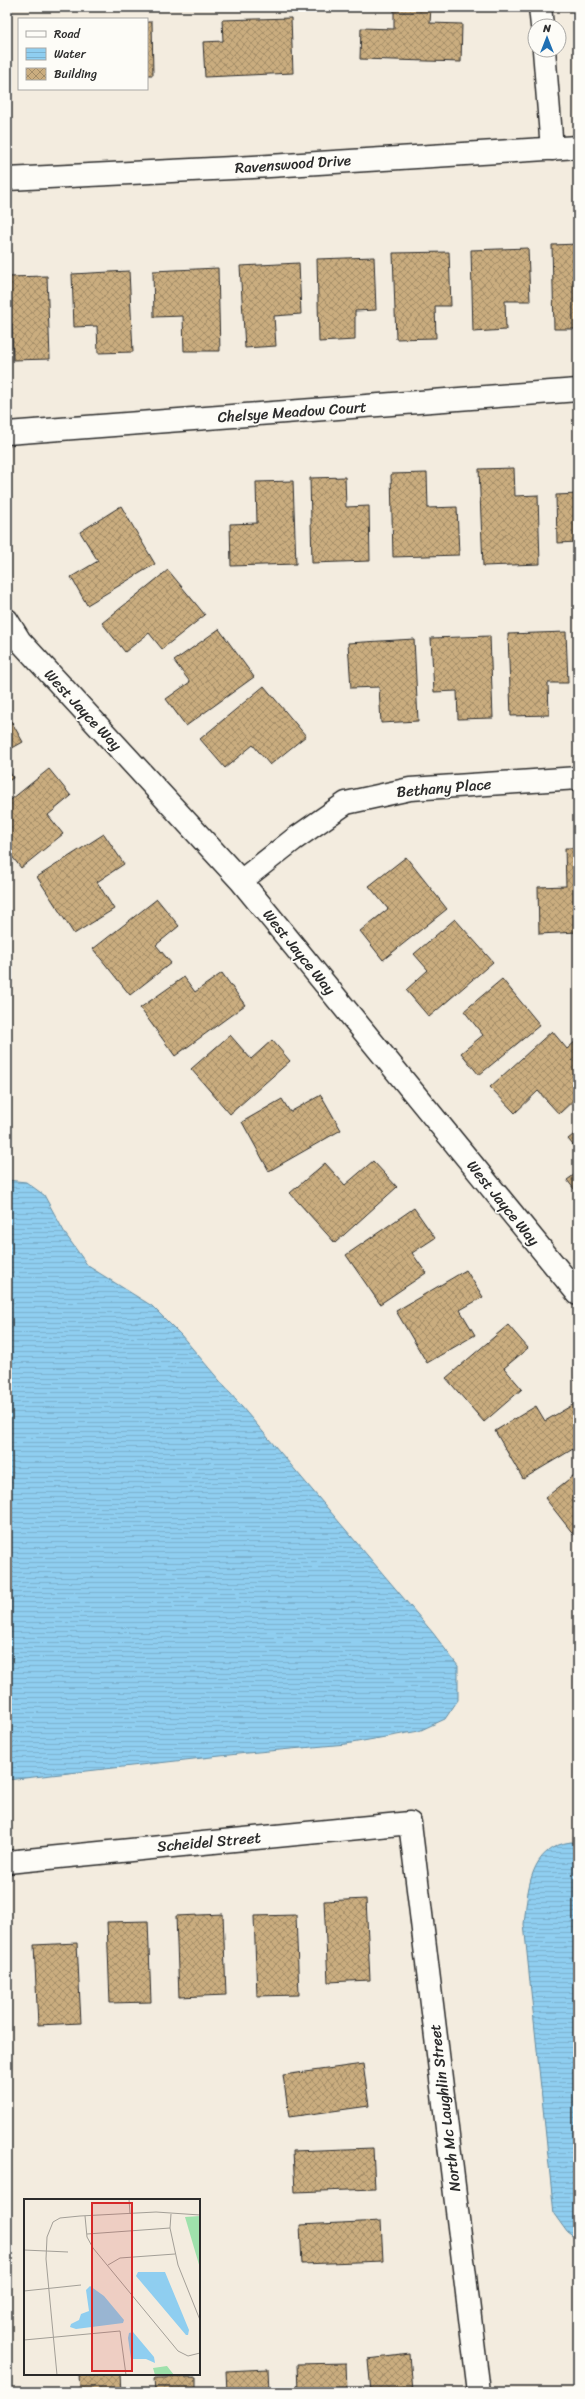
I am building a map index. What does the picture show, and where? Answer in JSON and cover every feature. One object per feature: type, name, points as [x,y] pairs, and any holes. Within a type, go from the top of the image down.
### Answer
[{"type":"street","points":[[540,7],[541,18]]},
{"type":"street","points":[[545,58],[552,149]]},
{"type":"street","name":"Ravenswood Drive","points":[[7,179],[253,167],[578,147]]},
{"type":"street","name":"Chelsye Meadow Court","points":[[7,433],[578,390]]},
{"type":"street","name":"West Jayce Way","points":[[7,620],[20,641],[241,881],[578,1294]]},
{"type":"street","name":"Bethany Place","points":[[241,881],[293,840],[346,803],[410,789],[578,778]]},
{"type":"street","name":"Scheidel Street","points":[[7,1862],[410,1823]]},
{"type":"street","name":"North Mc Laughlin Street","points":[[410,1823],[480,2392]]},
{"type":"water","points":[[7,1180],[26,1182],[44,1195],[66,1235],[88,1266],[152,1306],[181,1335],[433,1633],[458,1666],[458,1700],[445,1719],[419,1731],[346,1744],[247,1753],[7,1780]]},
{"type":"water","points":[[571,1842],[578,1843],[578,2240],[567,2232],[554,2214],[524,1924],[530,1884],[533,1872],[539,1861],[546,1852],[557,1846]]},
{"type":"building","points":[[394,7],[431,7],[430,23],[462,24],[461,62],[360,59],[361,28],[394,29]]},
{"type":"building","points":[[291,18],[293,73],[205,77],[203,42],[223,41],[222,20]]},
{"type":"building","points":[[148,22],[152,22],[153,75],[148,75]]},
{"type":"building","points":[[578,244],[578,329],[554,329],[552,245]]},
{"type":"building","points":[[528,248],[530,301],[505,301],[506,330],[473,332],[471,250]]},
{"type":"building","points":[[449,252],[451,306],[435,306],[436,338],[396,339],[393,253]]},
{"type":"building","points":[[374,257],[376,310],[355,311],[355,340],[319,342],[317,259]]},
{"type":"building","points":[[299,263],[301,314],[274,316],[276,346],[245,348],[240,266]]},
{"type":"building","points":[[218,268],[220,351],[184,351],[183,316],[154,317],[153,271]]},
{"type":"building","points":[[129,271],[133,352],[98,353],[97,326],[74,327],[72,274]]},
{"type":"building","points":[[47,276],[50,359],[13,360],[12,324],[7,324],[7,277]]},
{"type":"building","points":[[514,468],[515,496],[538,495],[540,564],[483,566],[479,469]]},
{"type":"building","points":[[427,473],[428,508],[457,507],[459,555],[393,557],[391,474]]},
{"type":"building","points":[[345,477],[346,507],[369,506],[370,561],[312,563],[310,478]]},
{"type":"building","points":[[293,481],[296,564],[231,566],[230,524],[257,523],[256,482]]},
{"type":"building","points":[[578,494],[578,542],[557,543],[556,495]]},
{"type":"building","points":[[121,506],[155,564],[87,605],[71,577],[98,561],[80,532]]},
{"type":"building","points":[[168,570],[205,615],[162,649],[149,633],[125,652],[102,623]]},
{"type":"building","points":[[219,629],[254,677],[186,726],[166,699],[190,682],[174,661]]},
{"type":"building","points":[[566,632],[568,683],[548,683],[549,715],[511,716],[508,634]]},
{"type":"building","points":[[490,636],[493,718],[458,719],[457,691],[434,692],[431,638]]},
{"type":"building","points":[[414,639],[418,721],[381,723],[379,687],[351,688],[348,643]]},
{"type":"building","points":[[264,686],[306,736],[270,765],[253,745],[225,768],[200,739]]},
{"type":"building","points":[[7,714],[23,742],[7,751]]},
{"type":"building","points":[[7,767],[13,778],[7,782]]},
{"type":"building","points":[[49,769],[71,796],[48,815],[63,834],[21,868],[7,850],[7,803]]},
{"type":"building","points":[[104,834],[124,864],[97,882],[114,909],[74,934],[37,877]]},
{"type":"building","points":[[565,848],[578,848],[578,932],[539,934],[538,887],[566,886]]},
{"type":"building","points":[[406,857],[447,909],[383,960],[360,931],[388,909],[369,886]]},
{"type":"building","points":[[157,899],[179,926],[156,945],[171,963],[130,995],[93,949]]},
{"type":"building","points":[[455,919],[493,962],[429,1017],[406,990],[428,970],[414,954]]},
{"type":"building","points":[[222,973],[245,1005],[175,1056],[140,1008],[184,977],[195,992]]},
{"type":"building","points":[[502,979],[540,1025],[479,1075],[461,1053],[483,1035],[464,1011]]},
{"type":"building","points":[[552,1031],[567,1049],[578,1039],[578,1096],[559,1114],[538,1091],[515,1113],[490,1087]]},
{"type":"building","points":[[230,1035],[251,1059],[272,1040],[290,1061],[230,1114],[191,1069]]},
{"type":"building","points":[[321,1095],[341,1130],[269,1171],[242,1122],[282,1099],[290,1112]]},
{"type":"building","points":[[578,1131],[578,1151],[568,1139]]},
{"type":"building","points":[[373,1161],[397,1187],[335,1243],[290,1193],[325,1163],[345,1185]]},
{"type":"building","points":[[578,1172],[578,1194],[567,1180]]},
{"type":"building","points":[[414,1208],[435,1238],[412,1253],[426,1273],[380,1304],[346,1255]]},
{"type":"building","points":[[466,1270],[483,1297],[460,1310],[475,1335],[427,1363],[396,1311]]},
{"type":"building","points":[[508,1325],[528,1348],[504,1368],[522,1389],[484,1422],[446,1378]]},
{"type":"building","points":[[576,1403],[578,1406],[578,1446],[523,1479],[495,1431],[536,1406],[545,1421]]},
{"type":"building","points":[[578,1472],[578,1540],[545,1498]]},
{"type":"building","points":[[366,1899],[370,1980],[328,1982],[324,1901]]},
{"type":"building","points":[[223,1914],[226,1995],[179,1997],[176,1916]]},
{"type":"building","points":[[296,1915],[299,1995],[257,1996],[254,1916]]},
{"type":"building","points":[[148,1921],[151,2002],[110,2003],[107,1922]]},
{"type":"building","points":[[77,1943],[81,2023],[38,2025],[34,1945]]},
{"type":"building","points":[[363,2064],[369,2106],[289,2117],[283,2075]]},
{"type":"building","points":[[373,2148],[375,2189],[295,2192],[293,2151]]},
{"type":"building","points":[[381,2221],[383,2261],[302,2264],[300,2225]]},
{"type":"building","points":[[410,2354],[413,2392],[371,2392],[368,2359]]},
{"type":"building","points":[[346,2363],[347,2392],[298,2392],[297,2364]]},
{"type":"building","points":[[268,2369],[269,2392],[227,2392],[226,2371]]},
{"type":"building","points":[[79,2375],[120,2375],[121,2392],[80,2392]]},
{"type":"building","points":[[196,2377],[196,2392],[155,2392],[154,2378]]}]
